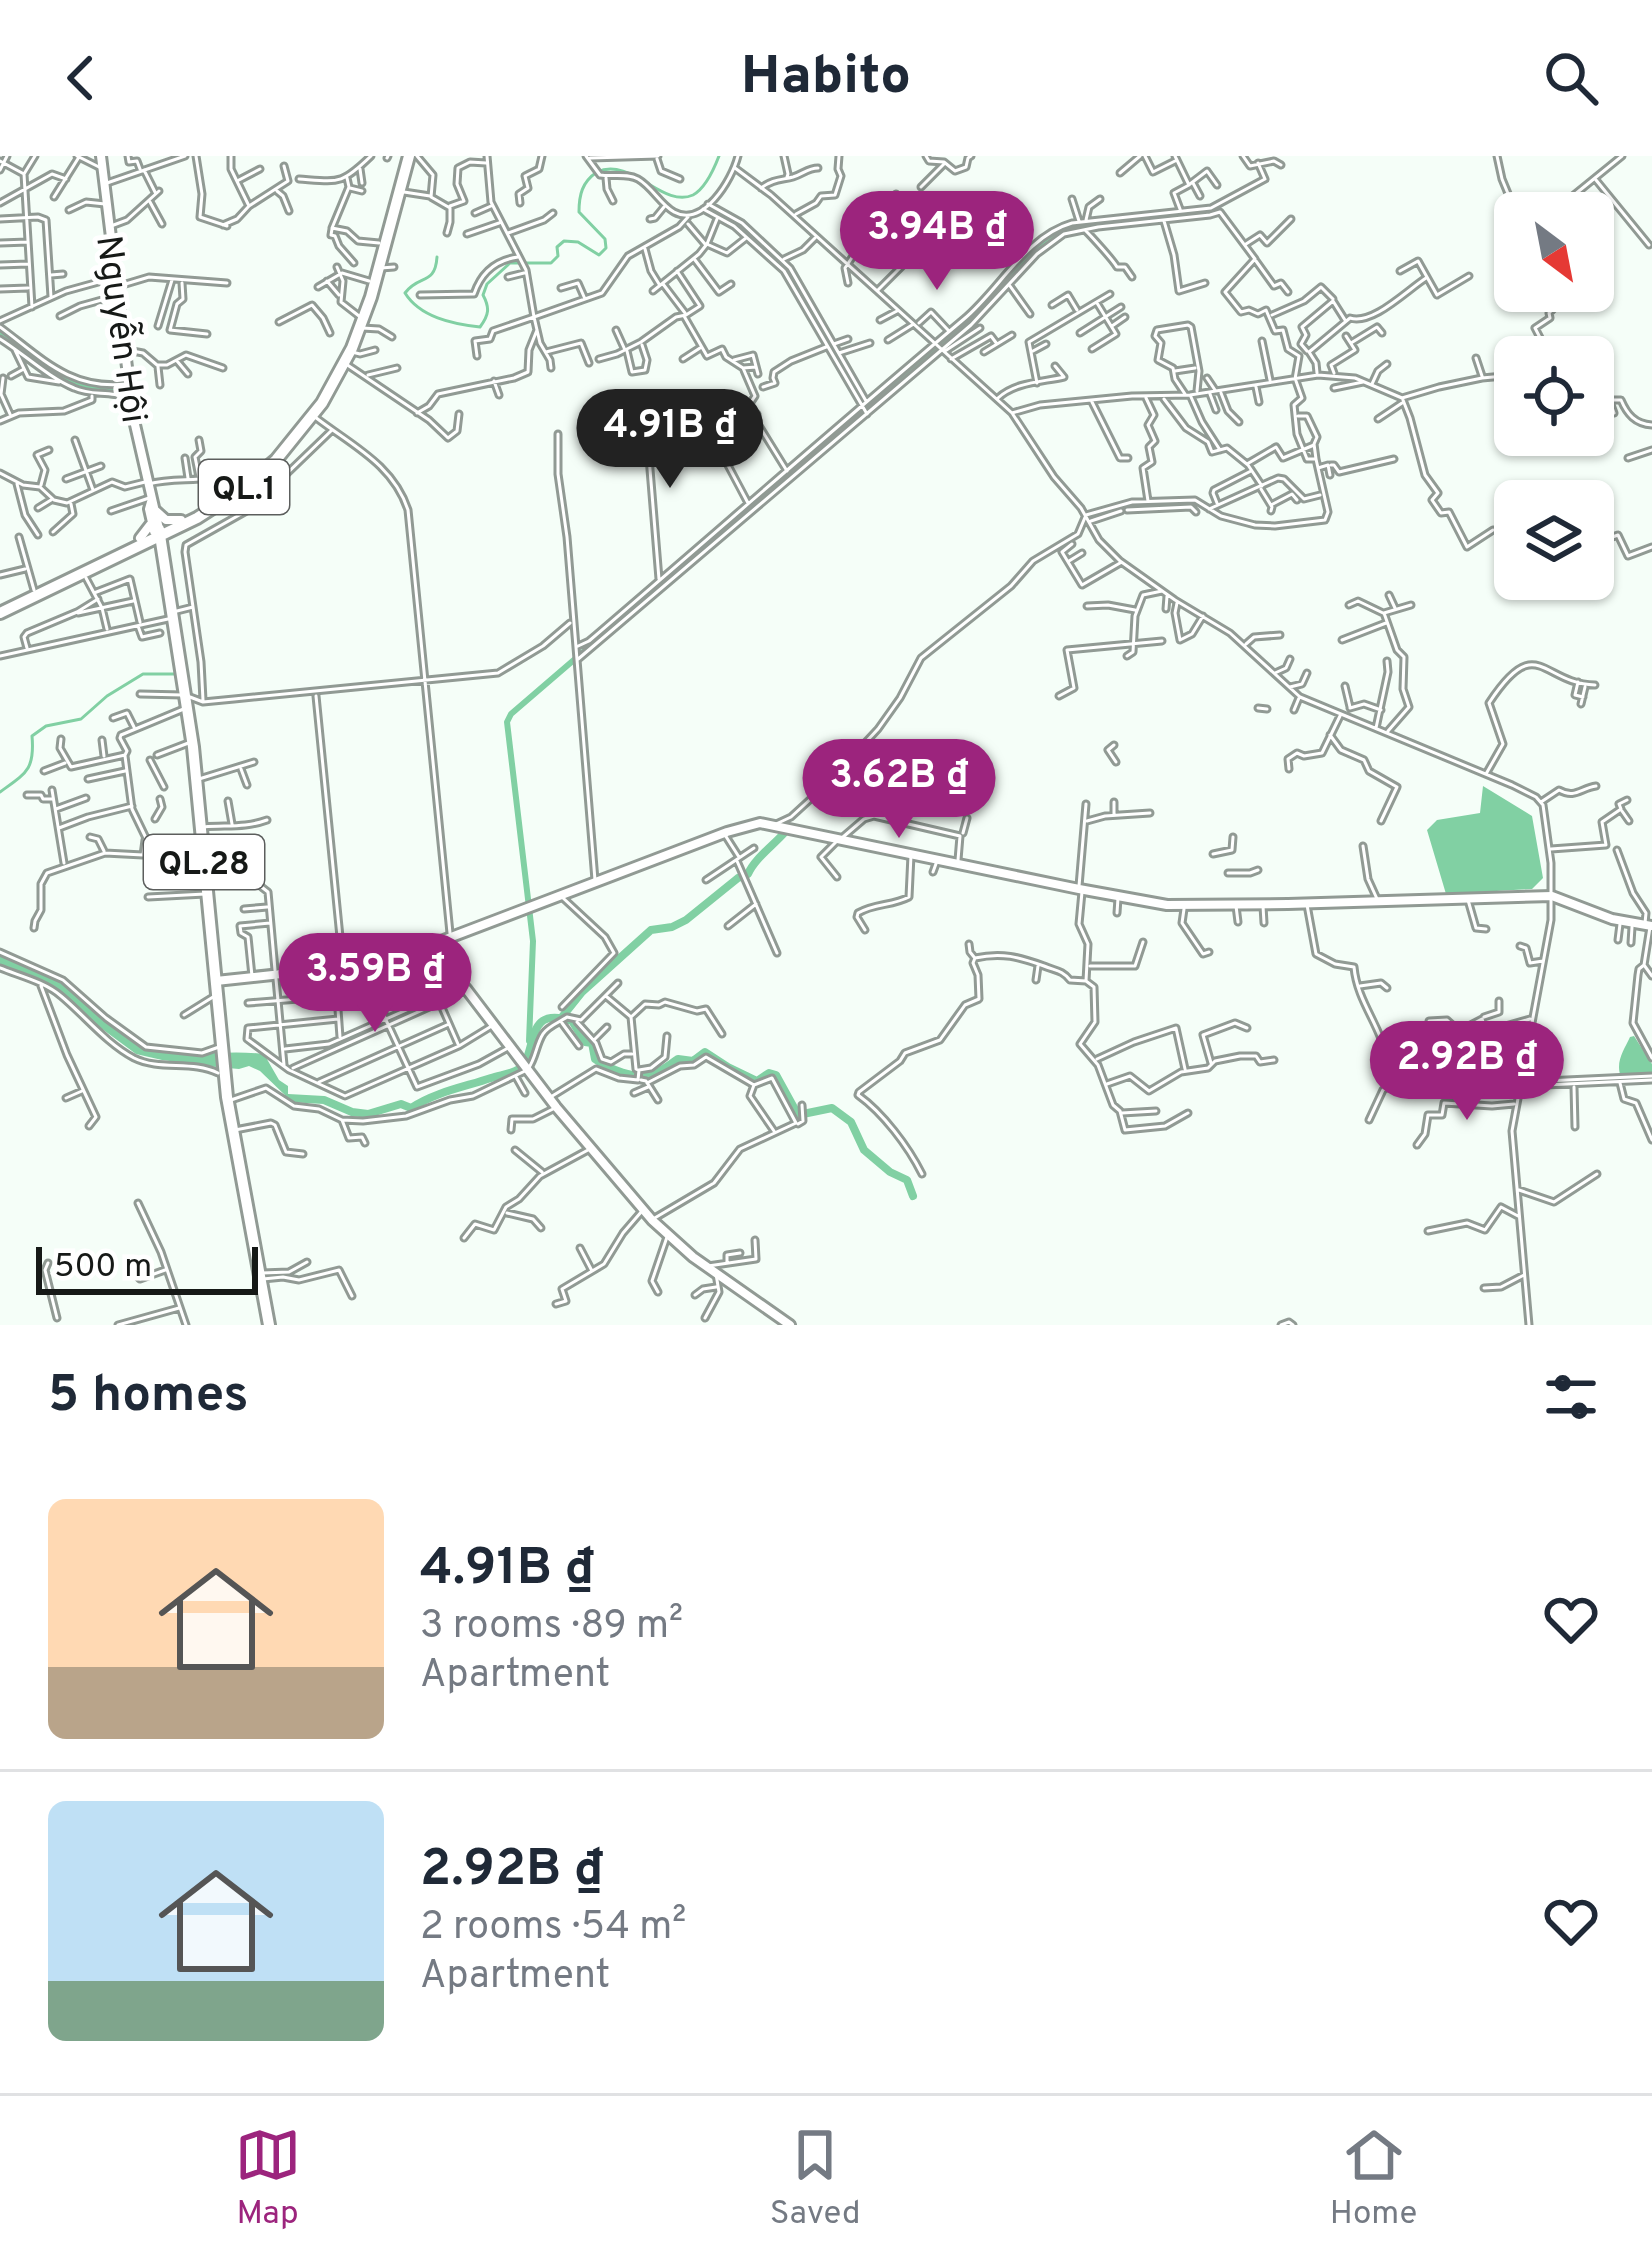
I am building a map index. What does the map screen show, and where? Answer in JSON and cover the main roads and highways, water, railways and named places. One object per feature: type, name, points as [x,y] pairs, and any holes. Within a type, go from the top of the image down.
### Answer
[{"type":"highway","name":"QL.1","points":[[182,522],[270,459],[310,413],[337,370],[360,322],[410,156]]},
{"type":"highway","name":"QL.1","points":[[155,520],[182,522],[216,507],[276,460],[313,416],[348,357],[410,156]]},
{"type":"highway","name":"QL.1","points":[[0,611],[140,538],[155,520]]},
{"type":"highway","name":"QL.1","points":[[0,611],[127,550],[155,520]]},
{"type":"highway","name":"Nguyễn Hội","points":[[155,520],[197,780],[227,1101],[269,1325]]},
{"type":"highway","points":[[164,567],[166,543],[182,522]]},
{"type":"highway","points":[[127,550],[148,548],[164,567]]},
{"type":"waterway","points":[[437,257],[430,276],[405,293],[428,314],[480,327],[488,311],[483,295],[487,284],[510,263],[551,263],[564,241],[578,242],[599,255],[606,248],[605,239],[579,212],[582,189],[597,172],[622,171],[682,197],[702,188],[719,156]]},
{"type":"waterway","points":[[529,1041],[533,941],[507,722],[511,714],[974,316],[1033,251],[1067,225]]},
{"type":"waterway","points":[[0,335],[73,384],[123,390]]},
{"type":"waterway","points":[[0,792],[27,770],[32,736],[46,726],[81,719],[143,674],[177,674]]},
{"type":"waterway","points":[[562,1017],[582,992],[651,930],[686,920],[748,874],[786,831]]},
{"type":"waterway","points":[[288,1098],[324,1100],[368,1114],[401,1104],[411,1108],[519,1069],[539,1025],[556,1018],[572,1021],[585,1042],[592,1043],[595,1059],[622,1072],[652,1074],[678,1059],[693,1061],[705,1052],[757,1081],[769,1073],[776,1075],[798,1115],[832,1108],[851,1122],[864,1150],[907,1180],[913,1196]]},
{"type":"waterway","points":[[1522,1084],[1652,1078]]},
{"type":"waterway","points":[[1489,1088],[1519,1084]]}]
